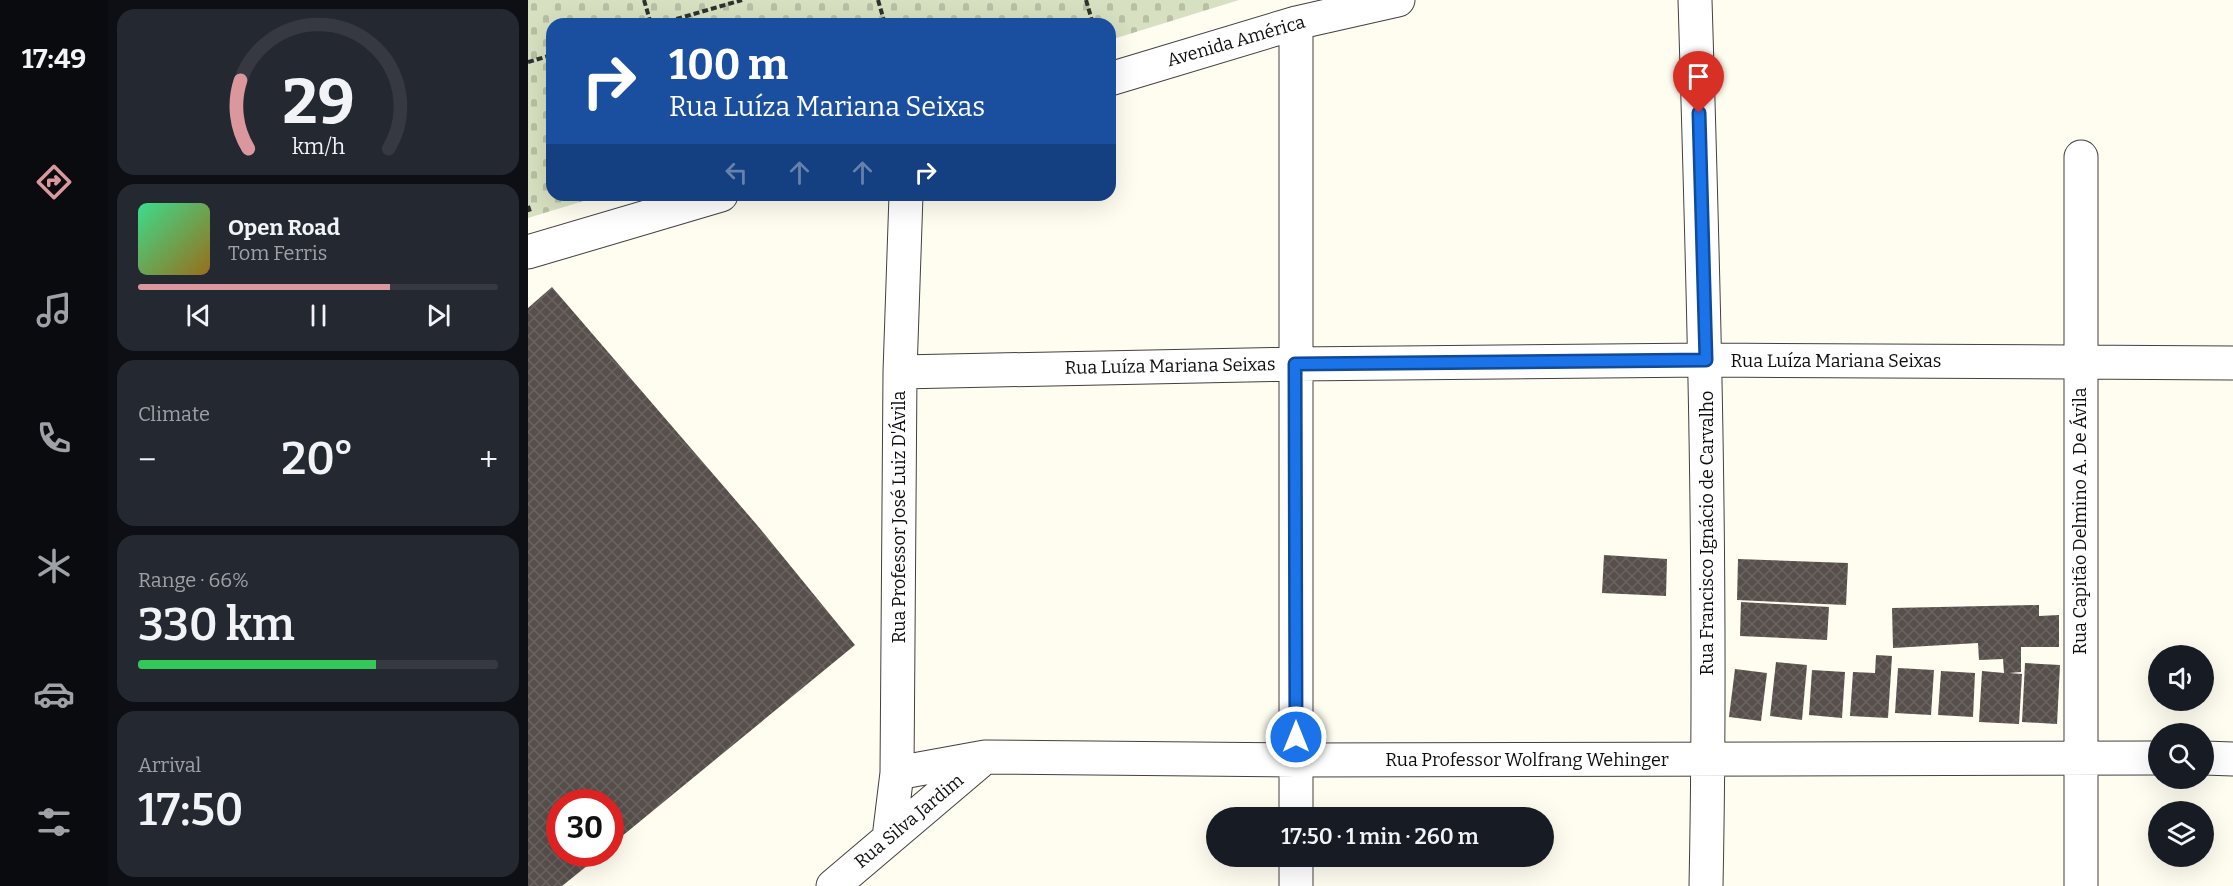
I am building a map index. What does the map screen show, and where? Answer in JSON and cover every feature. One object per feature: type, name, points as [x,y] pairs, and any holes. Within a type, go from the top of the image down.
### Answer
[{"type":"street","name":"Avenida América","points":[[1116,77],[1296,22],[1398,0]]},
{"type":"street","name":"Rua Francisco Ignácio de Carvalho","points":[[1695,0],[1706,360],[1708,759],[1706,886]]},
{"type":"street","points":[[1296,22],[1296,807]]},
{"type":"street","name":"Rua Capitão Delmino A. De Ávila","points":[[2081,157],[2079,364],[2081,886]]},
{"type":"street","points":[[528,252],[701,201]]},
{"type":"street","name":"Rua Professor José Luiz D'Ávila","points":[[889,838],[897,773],[900,372],[906,201]]},
{"type":"street","name":"Rua Luíza Mariana Seixas","points":[[900,372],[1295,364],[1706,360],[2079,364],[2233,363]]},
{"type":"street","name":"Rua Professor Wolfrang Wehinger","points":[[897,773],[985,757],[1296,760],[2148,758]]},
{"type":"street","name":"Rua Silva Jardim","points":[[833,886],[985,757]]},
{"type":"street","points":[[2214,758],[2233,759]]},
{"type":"street","points":[[1296,867],[1296,886]]},
{"type":"path","points":[[644,0],[649,18]]},
{"type":"path","points":[[680,18],[742,0]]},
{"type":"path","points":[[878,0],[883,18]]},
{"type":"path","points":[[1086,0],[1092,18]]},
{"type":"path","points":[[528,62],[546,57]]},
{"type":"path","points":[[528,206],[530,212]]},
{"type":"green space","points":[[528,0],[1239,0],[1116,38],[1116,18],[546,18],[546,201],[583,201],[528,218]]},
{"type":"building","points":[[552,287],[757,525],[855,645],[624,835],[624,789],[546,789],[546,867],[586,867],[562,886],[528,886],[528,308]]},
{"type":"building","points":[[1604,555],[1667,559],[1666,596],[1602,593]]},
{"type":"building","points":[[1738,559],[1848,563],[1846,605],[1737,600]]},
{"type":"building","points":[[1741,602],[1829,607],[1827,640],[1740,636]]},
{"type":"building","points":[[2039,605],[2039,616],[2059,615],[2059,647],[2021,647],[2021,672],[2009,673],[2022,674],[2019,724],[1979,722],[1982,671],[2004,673],[2003,659],[1979,660],[1978,643],[1893,648],[1892,608]]},
{"type":"building","points":[[1876,655],[1892,656],[1888,718],[1850,716],[1853,672],[1875,673]]},
{"type":"building","points":[[1776,662],[1807,665],[1802,720],[1770,716]]},
{"type":"building","points":[[2025,663],[2060,665],[2057,724],[2022,722]]},
{"type":"building","points":[[1898,668],[1934,670],[1931,715],[1895,713]]},
{"type":"building","points":[[1735,669],[1767,673],[1761,721],[1729,717]]},
{"type":"building","points":[[1812,670],[1845,672],[1842,718],[1809,715]]},
{"type":"building","points":[[1941,671],[1975,673],[1973,717],[1938,715]]},
{"type":"route","points":[[1296,737],[1295,364],[1706,360],[1699,113]]}]
